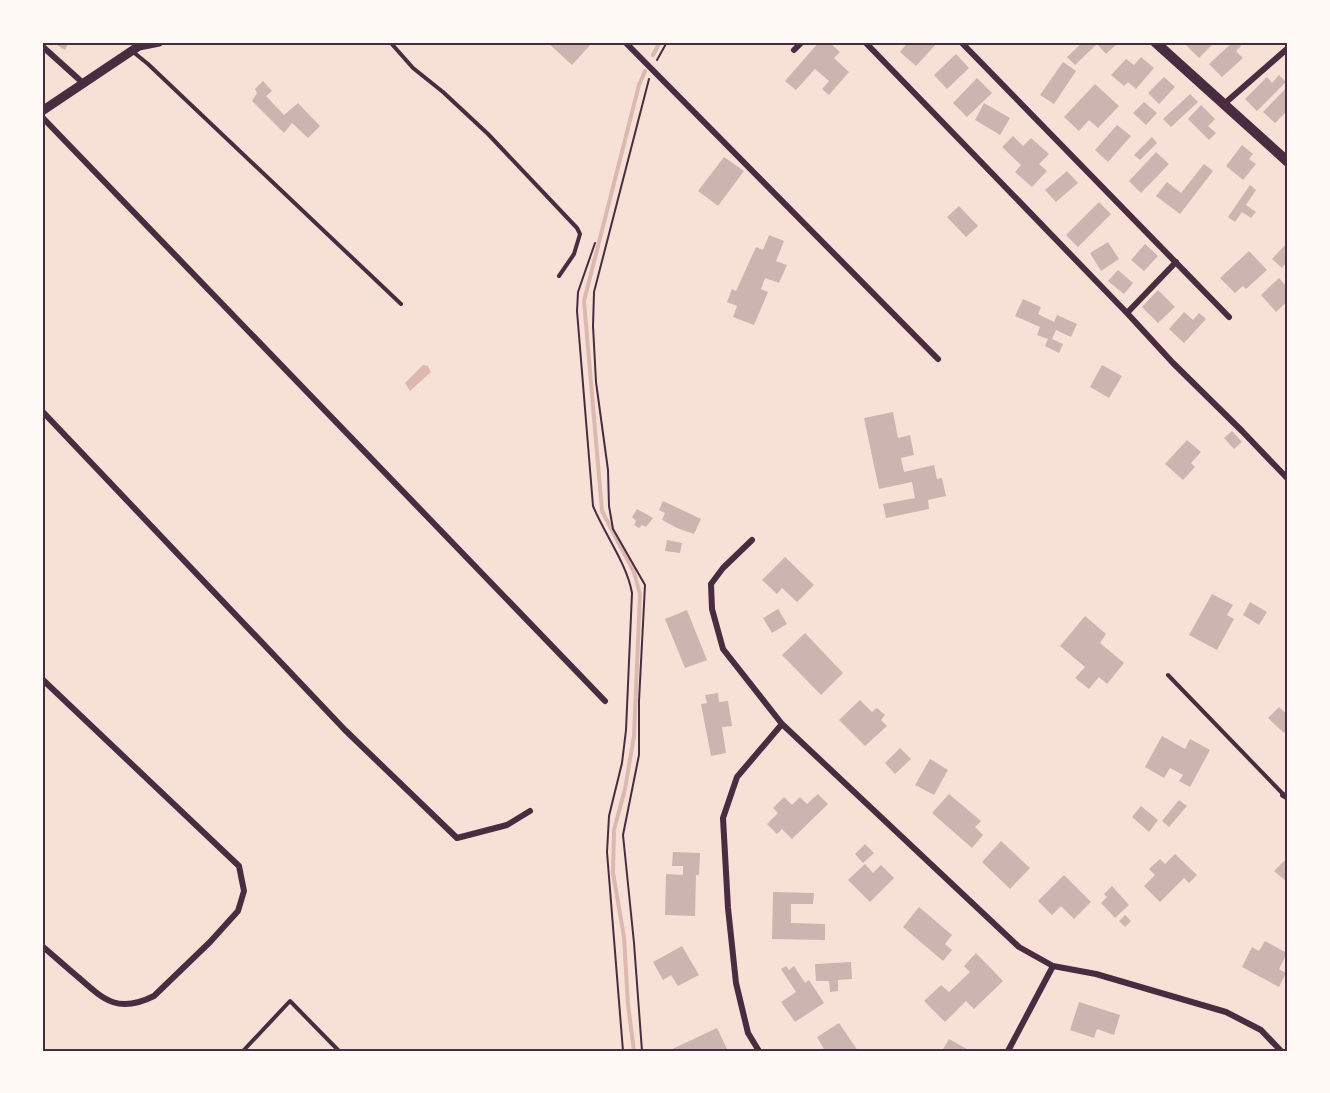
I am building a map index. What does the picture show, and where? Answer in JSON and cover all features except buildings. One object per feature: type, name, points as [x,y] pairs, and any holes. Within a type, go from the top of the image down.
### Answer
[{"type":"main road","points":[[1155,42],[1288,162]]},
{"type":"street","points":[[42,111],[139,46],[159,42]]},
{"type":"street","points":[[625,42],[938,359]]},
{"type":"street","points":[[794,50],[802,42]]},
{"type":"street","points":[[865,42],[1173,363],[1288,478]]},
{"type":"street","points":[[962,42],[1228,317]]},
{"type":"street","points":[[42,46],[83,83]]},
{"type":"street","points":[[1224,104],[1288,48]]},
{"type":"street","points":[[42,117],[605,701]]},
{"type":"street","points":[[1127,313],[1176,262]]},
{"type":"street","points":[[42,411],[345,730],[457,838],[507,825],[531,810]]},
{"type":"street","points":[[752,540],[723,568],[711,584],[712,609],[723,649],[782,724],[1018,947],[1053,966],[1096,974],[1226,1012],[1261,1030],[1281,1051]]},
{"type":"street","points":[[42,680],[238,866],[244,891],[238,911],[210,942],[154,996],[143,1002],[130,1005],[118,1004],[96,994],[42,946]]},
{"type":"street","points":[[759,1051],[748,1033],[736,983],[728,908],[723,818],[737,777],[782,724]]},
{"type":"street","points":[[1008,1051],[1053,966]]},
{"type":"lane","points":[[390,42],[413,68],[443,92],[488,134],[577,228],[580,234],[574,254],[559,276]]},
{"type":"lane","points":[[132,51],[400,304]]},
{"type":"lane","points":[[1168,675],[1286,797]]},
{"type":"lane","points":[[243,1051],[290,1001],[339,1051]]},
{"type":"path","points":[[642,1051],[624,835],[639,755],[639,700],[645,585],[613,529],[609,506],[608,470],[596,382],[593,326],[594,292],[652,69],[667,42]]},
{"type":"path","points":[[595,243],[578,292],[577,312],[593,506],[605,534],[629,576],[632,593],[625,741],[622,764],[609,816],[607,852],[623,1051]]},
{"type":"shaded area","points":[[423,365],[428,366],[431,372],[410,391],[405,383]]},
{"type":"waterway","points":[[653,55],[660,42]]},
{"type":"waterway","points":[[634,1051],[628,1005],[624,937],[613,873],[614,830],[625,789],[634,736],[640,594],[634,572],[602,511],[584,301],[639,85],[645,71]]}]
